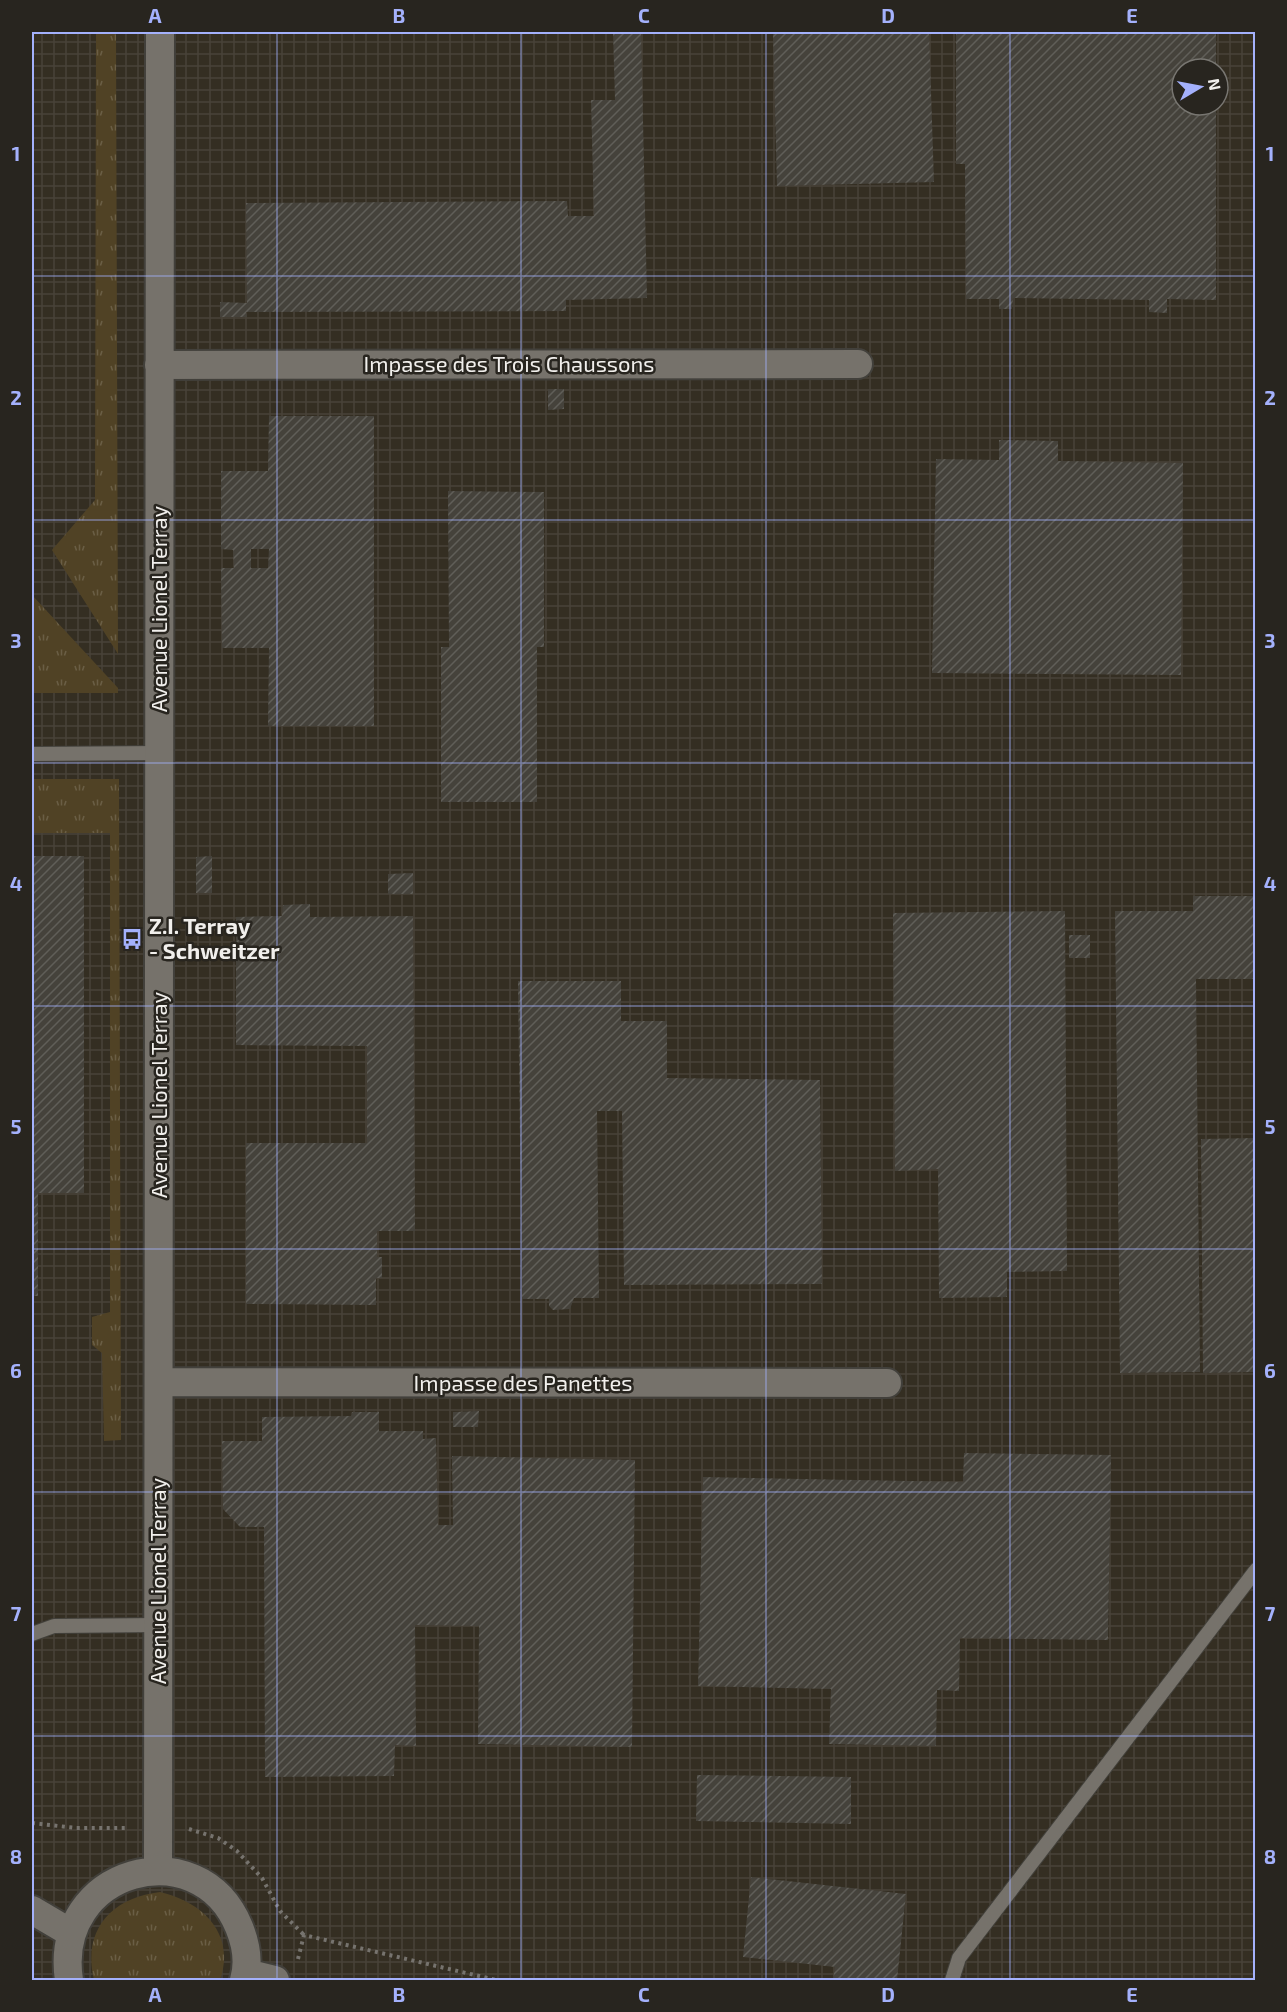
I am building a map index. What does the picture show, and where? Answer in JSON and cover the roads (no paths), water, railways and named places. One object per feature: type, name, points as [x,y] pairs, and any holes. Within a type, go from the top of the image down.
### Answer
[{"type":"street","name":"Avenue Lionel Terray","points":[[158,1871],[160,32]]},
{"type":"street","name":"Impasse des Trois Chaussons","points":[[159,364],[858,364]]},
{"type":"street","name":"Impasse des Panettes","points":[[159,1382],[887,1383]]},
{"type":"street","points":[[69,1980],[66,1961],[71,1933],[80,1912],[95,1894],[114,1881],[136,1873],[158,1871],[188,1877],[214,1891],[234,1914],[245,1942],[245,1976],[285,1975]]},
{"type":"street","points":[[32,1910],[71,1933]]},
{"type":"lane","points":[[32,754],[159,753]]},
{"type":"lane","points":[[952,1980],[959,1958],[1256,1569]]},
{"type":"lane","points":[[32,1634],[54,1626],[158,1624]]},
{"type":"place","name":"Z.I. Terray - Schweitzer","points":[[132,939]]}]
